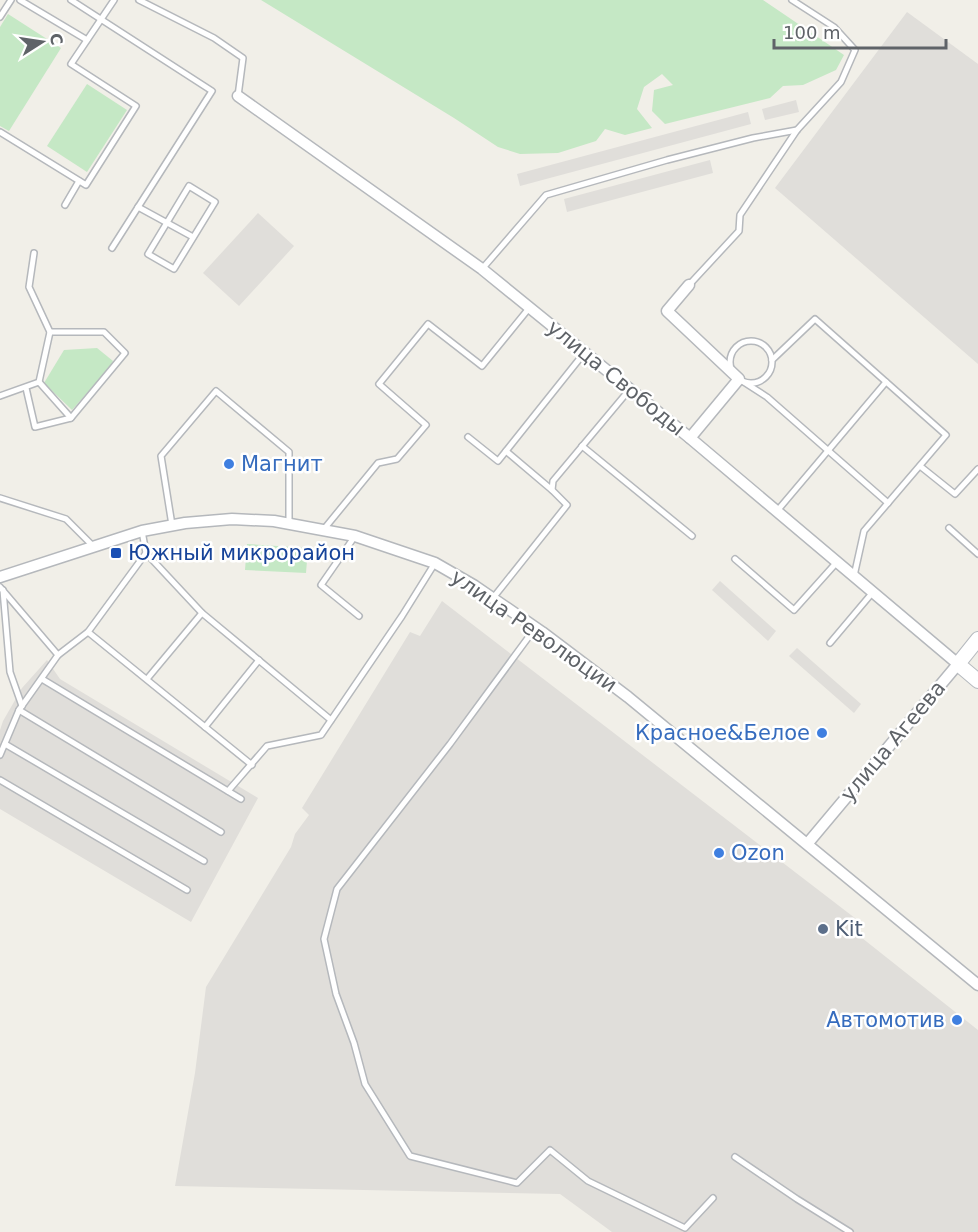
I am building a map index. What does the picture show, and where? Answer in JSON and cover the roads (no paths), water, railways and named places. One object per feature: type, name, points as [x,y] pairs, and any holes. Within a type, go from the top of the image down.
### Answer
[{"type":"street","name":"улица Свободы","points":[[238,96],[482,268],[690,438],[978,681]]},
{"type":"street","points":[[689,285],[667,311],[739,379],[690,438]]},
{"type":"street","name":"улица Революции","points":[[0,577],[142,531],[172,525],[232,519],[274,521],[355,536],[435,563],[536,627],[628,697],[978,985]]},
{"type":"street","name":"улица Агеева","points":[[808,843],[978,639]]},
{"type":"lane","points":[[0,17],[11,0]]},
{"type":"lane","points":[[20,0],[87,40]]},
{"type":"lane","points":[[71,0],[212,91],[112,248]]},
{"type":"lane","points":[[0,132],[86,185],[136,106],[71,64],[114,0]]},
{"type":"lane","points":[[139,0],[214,38],[243,58],[238,96]]},
{"type":"lane","points":[[689,285],[739,231],[740,215],[797,130],[842,82],[855,50],[834,27],[792,0]]},
{"type":"lane","points":[[482,268],[546,195],[667,160],[753,138],[797,130]]},
{"type":"lane","points":[[65,205],[79,181]]},
{"type":"lane","points":[[189,186],[215,202],[193,237],[174,269],[148,254],[189,186]]},
{"type":"lane","points":[[138,207],[193,237]]},
{"type":"lane","points":[[34,253],[29,287],[50,332],[39,382]]},
{"type":"lane","points":[[323,530],[378,463],[397,459],[426,425],[379,384],[428,324],[482,366],[530,307]]},
{"type":"lane","points":[[772,360],[815,319],[946,435],[864,531],[854,576]]},
{"type":"lane","points":[[26,388],[35,427],[71,418],[125,353],[104,332],[50,332]]},
{"type":"lane","points":[[739,379],[752,383],[764,378],[771,367],[770,354],[761,344],[747,342],[735,348],[730,361],[731,368],[739,379],[767,397],[888,503]]},
{"type":"lane","points":[[468,437],[498,461],[585,352]]},
{"type":"lane","points":[[0,396],[39,382]]},
{"type":"lane","points":[[39,382],[71,418]]},
{"type":"lane","points":[[777,511],[886,382]]},
{"type":"lane","points":[[552,490],[553,482],[630,389]]},
{"type":"lane","points":[[172,525],[161,456],[216,392],[289,452],[289,524]]},
{"type":"lane","points":[[582,446],[692,536]]},
{"type":"lane","points":[[493,598],[567,505],[506,451]]},
{"type":"lane","points":[[920,466],[955,494],[978,469]]},
{"type":"lane","points":[[0,498],[66,519],[93,546]]},
{"type":"lane","points":[[949,528],[978,554]]},
{"type":"lane","points":[[142,531],[146,553],[202,612],[331,720]]},
{"type":"lane","points":[[355,536],[321,585],[359,616]]},
{"type":"lane","points":[[0,755],[20,708],[58,655],[88,632],[146,553]]},
{"type":"lane","points":[[735,559],[794,610],[837,562]]},
{"type":"lane","points":[[228,791],[267,746],[321,735],[435,563]]},
{"type":"lane","points":[[1,589],[58,655]]},
{"type":"lane","points":[[1,589],[10,672],[20,708],[221,832]]},
{"type":"lane","points":[[830,643],[873,592]]},
{"type":"lane","points":[[147,680],[202,612]]},
{"type":"lane","points":[[536,627],[457,735],[337,889],[324,939],[336,994],[354,1043],[365,1084],[410,1156],[517,1183],[550,1150],[588,1181],[686,1227],[713,1198]]},
{"type":"lane","points":[[88,632],[252,765]]},
{"type":"lane","points":[[205,727],[259,660]]},
{"type":"lane","points":[[42,679],[242,799]]},
{"type":"lane","points":[[5,744],[204,861]]},
{"type":"lane","points":[[0,780],[187,890]]},
{"type":"lane","points":[[735,1157],[850,1232]]},
{"type":"place","name":"Магнит","points":[[229,464]]},
{"type":"place","name":"Южный микрорайон","points":[[116,553]]},
{"type":"place","name":"Красное&Белое","points":[[822,733]]},
{"type":"place","name":"Ozon","points":[[719,853]]},
{"type":"place","name":"Kit","points":[[823,929]]},
{"type":"place","name":"Автомотив","points":[[957,1020]]}]
